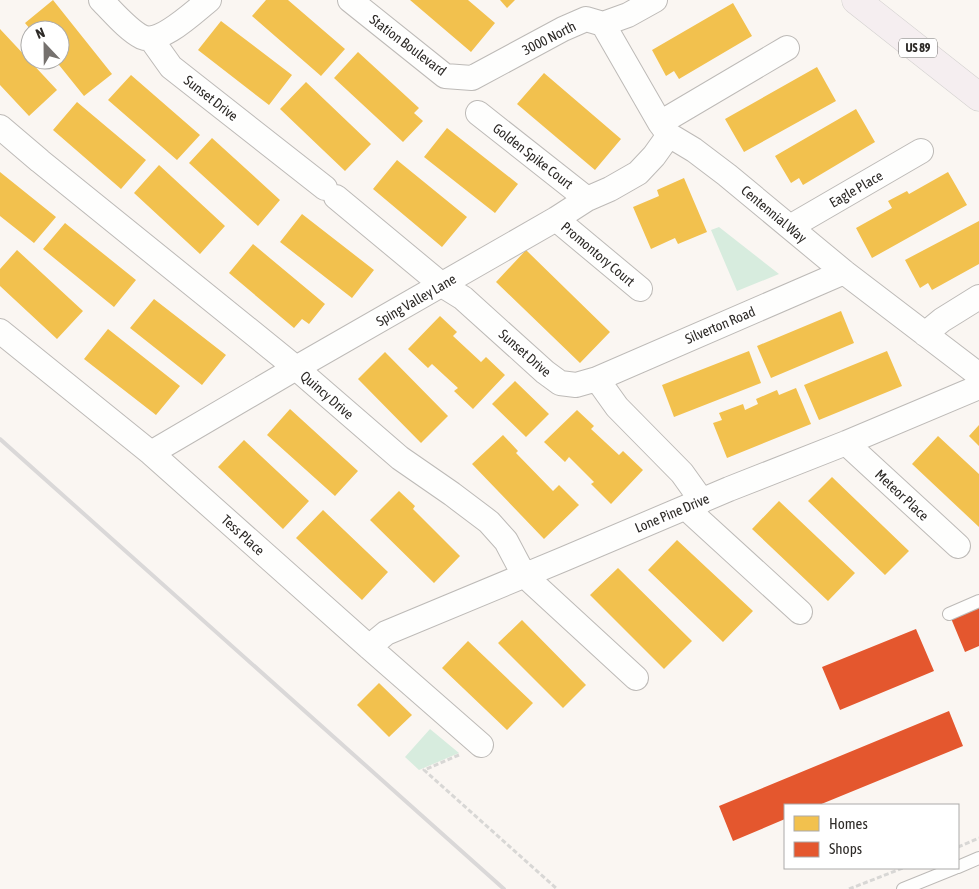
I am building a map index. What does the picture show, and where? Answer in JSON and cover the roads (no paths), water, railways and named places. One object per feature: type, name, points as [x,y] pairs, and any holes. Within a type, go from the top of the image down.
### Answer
[{"type":"main road","name":"US 89","points":[[856,0],[979,97]]},
{"type":"street","points":[[102,0],[123,23],[143,37],[151,39],[168,32],[209,0]]},
{"type":"street","name":"Station Boulevard","points":[[350,0],[445,76],[472,78]]},
{"type":"street","name":"3000 North","points":[[472,78],[589,15],[628,15],[656,0]]},
{"type":"street","name":"Centennial Way","points":[[589,15],[665,129],[727,175],[844,272],[979,375]]},
{"type":"street","name":"Sunset Drive","points":[[151,39],[171,67],[331,192],[442,285],[463,298],[545,372],[560,383],[576,385],[597,379]]},
{"type":"street","points":[[665,129],[787,48]]},
{"type":"street","name":"Golden Spike Court","points":[[478,112],[587,199]]},
{"type":"street","name":"Quincy Drive","points":[[0,127],[296,368],[400,458],[489,522],[506,541],[524,575],[636,678]]},
{"type":"street","name":"Sping Valley Lane","points":[[151,453],[556,219],[587,199],[610,189],[638,173],[654,156],[665,129]]},
{"type":"street","name":"Eagle Place","points":[[790,227],[921,151]]},
{"type":"street","name":"Promontory Court","points":[[556,219],[640,289]]},
{"type":"street","name":"Silverton Road","points":[[597,379],[844,272]]},
{"type":"street","points":[[926,334],[942,320],[979,297]]},
{"type":"street","name":"Tess Place","points":[[0,331],[151,453],[481,745]]},
{"type":"street","points":[[597,379],[617,407],[682,473],[694,504],[800,612]]},
{"type":"street","name":"Lone Pine Drive","points":[[369,647],[386,633],[979,387]]},
{"type":"street","name":"Meteor Place","points":[[846,443],[958,546]]},
{"type":"lane","points":[[949,614],[979,601]]},
{"type":"lane","points":[[959,866],[979,858]]},
{"type":"lane","points":[[903,889],[951,869]]},
{"type":"railway","points":[[0,439],[504,889]]}]
